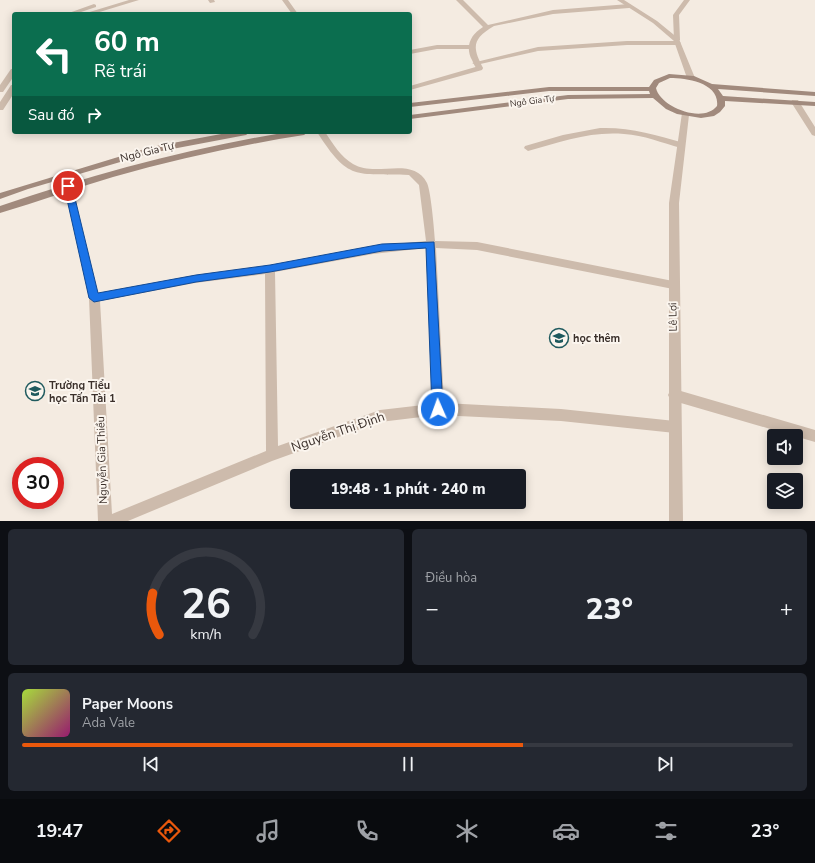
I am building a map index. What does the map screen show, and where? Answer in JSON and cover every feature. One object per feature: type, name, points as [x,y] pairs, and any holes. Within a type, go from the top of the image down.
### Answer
[{"type":"main road","points":[[710,86],[721,98],[722,105],[718,111],[710,115],[685,114],[666,107],[653,92],[654,83],[660,79],[674,76],[691,78],[710,86],[815,94]]},
{"type":"main road","name":"Ngô Gia Tự","points":[[412,105],[549,89],[653,92]]},
{"type":"main road","name":"Ngô Gia Tự","points":[[412,117],[568,97],[653,92]]},
{"type":"main road","points":[[788,92],[795,102]]},
{"type":"main road","points":[[506,93],[513,103]]},
{"type":"main road","points":[[721,98],[815,104]]},
{"type":"main road","name":"Ngô Gia Tự","points":[[0,210],[67,180],[151,150],[235,134]]},
{"type":"main road","name":"Ngô Gia Tự","points":[[0,196],[179,156],[294,134]]},
{"type":"street","points":[[75,12],[113,0]]},
{"type":"street","points":[[93,12],[136,0]]},
{"type":"street","points":[[285,0],[294,12]]},
{"type":"street","points":[[460,0],[487,27]]},
{"type":"street","points":[[620,0],[655,22],[677,41]]},
{"type":"street","points":[[687,0],[676,15],[677,41],[691,78]]},
{"type":"street","points":[[478,65],[470,52],[471,47],[472,43],[487,27],[501,22],[553,12],[629,6]]},
{"type":"street","points":[[412,87],[478,65],[538,49],[677,41]]},
{"type":"street","points":[[412,52],[437,48],[471,47]]},
{"type":"street","points":[[0,90],[12,74]]},
{"type":"street","points":[[0,108],[12,90]]},
{"type":"street","points":[[795,102],[815,133]]},
{"type":"street","name":"Lê Lợi","points":[[676,521],[673,285],[674,203],[685,114]]},
{"type":"street","points":[[528,148],[566,137],[623,131],[645,135],[681,145]]},
{"type":"street","points":[[322,134],[342,161],[356,169],[370,172],[400,171],[416,175],[423,184],[431,244],[438,409]]},
{"type":"street","name":"Nguyễn Gia Thiều","points":[[67,180],[94,298],[98,335],[105,521]]},
{"type":"street","points":[[94,298],[196,279],[270,269],[382,247],[431,244],[477,246],[673,285]]},
{"type":"street","points":[[270,269],[272,455]]},
{"type":"street","points":[[674,395],[815,436]]},
{"type":"street","name":"Nguyễn Thị Định","points":[[111,521],[272,455],[380,416],[438,409],[561,415],[675,427]]},
{"type":"place","name":"học thêm","points":[[559,338]]},
{"type":"place","name":"Trường Tiểu học Tấn Tài 1","points":[[35,391]]},
{"type":"route","points":[[68,186],[94,298],[196,279],[270,269],[382,247],[431,244],[438,409]]}]
